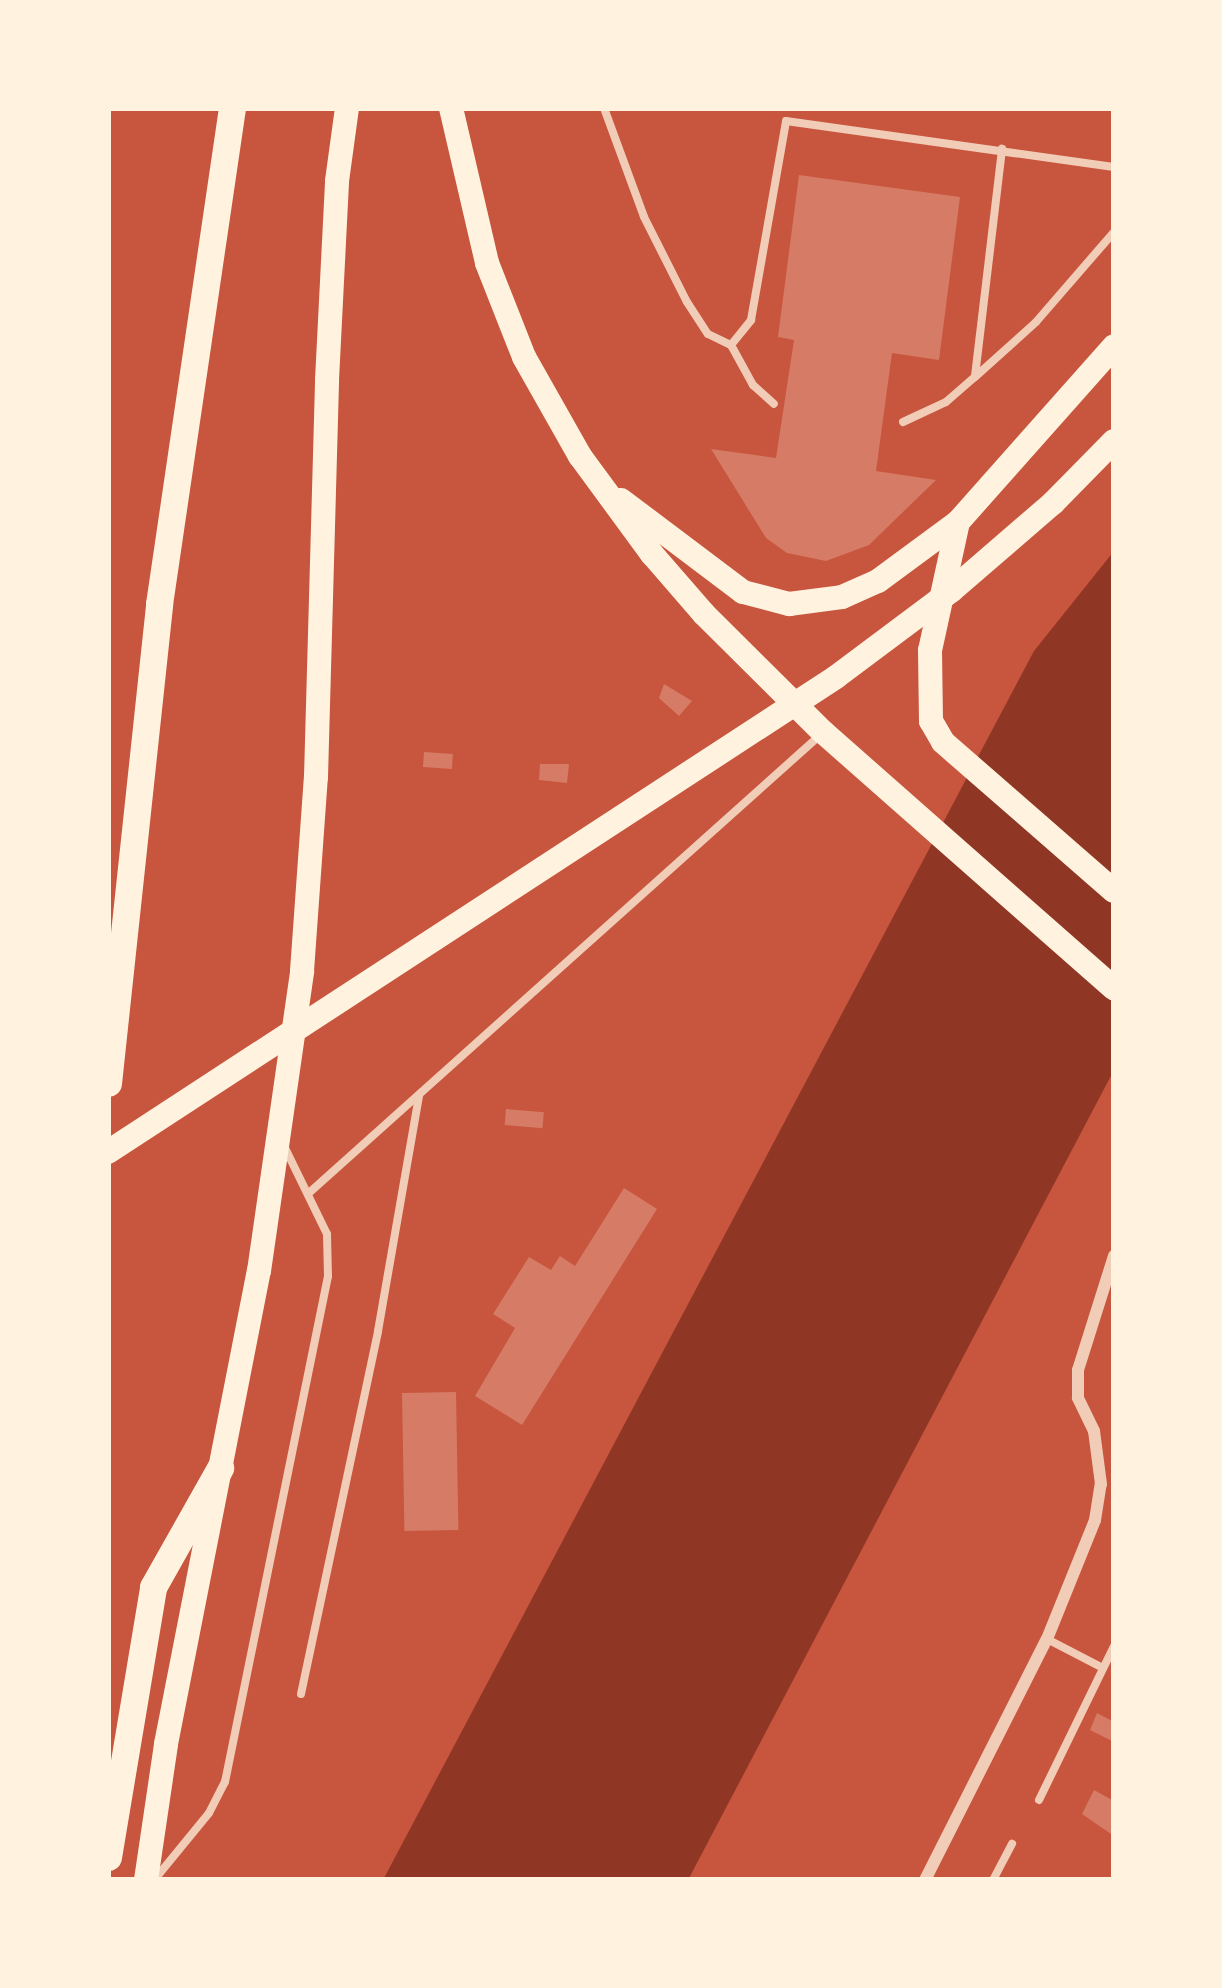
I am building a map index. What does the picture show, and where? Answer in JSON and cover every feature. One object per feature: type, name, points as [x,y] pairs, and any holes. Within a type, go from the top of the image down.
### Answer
[{"type":"highway","points":[[108,1083],[159,604],[232,108]]},
{"type":"highway","points":[[150,1880],[166,1744],[280,1138],[302,971],[314,806],[327,380],[347,108]]},
{"type":"highway","points":[[452,108],[472,210],[506,315],[547,400],[604,489],[704,614],[823,733],[1114,988]]},
{"type":"highway","points":[[604,489],[671,534],[743,592],[789,604],[824,602],[878,581],[958,522],[1114,346]]},
{"type":"highway","points":[[108,1152],[836,677],[951,591],[1053,503],[1114,441]]},
{"type":"highway","points":[[958,522],[939,590],[928,671],[931,721],[943,742],[1114,891]]},
{"type":"highway","points":[[108,1857],[153,1587],[220,1468]]},
{"type":"street","points":[[925,1880],[1048,1639],[1095,1520],[1101,1484],[1094,1431],[1078,1398],[1078,1370],[1114,1256]]},
{"type":"lane","points":[[604,108],[644,217],[687,302],[708,334],[731,345],[752,385],[774,404]]},
{"type":"lane","points":[[731,345],[751,320],[786,121],[1114,167]]},
{"type":"lane","points":[[975,377],[1002,149]]},
{"type":"lane","points":[[903,422],[946,402],[975,377],[1036,322],[1114,232]]},
{"type":"lane","points":[[310,1192],[823,733]]},
{"type":"lane","points":[[301,1694],[378,1331],[420,1093]]},
{"type":"lane","points":[[150,1880],[209,1813],[233,1749],[328,1276],[327,1234],[280,1138]]},
{"type":"lane","points":[[1048,1639],[1103,1668]]},
{"type":"lane","points":[[1039,1800],[1114,1646]]},
{"type":"lane","points":[[993,1880],[1012,1844]]},
{"type":"shaded area","points":[[1114,551],[1114,1070],[688,1880],[383,1880],[1034,651]]},
{"type":"building","points":[[799,175],[960,197],[939,360],[892,353],[876,471],[936,480],[869,545],[826,561],[787,553],[766,538],[711,449],[776,458],[794,340],[778,337]]},
{"type":"building","points":[[664,684],[692,701],[679,716],[659,698]]},
{"type":"building","points":[[424,752],[453,754],[452,769],[423,767]]},
{"type":"building","points":[[540,764],[569,764],[567,783],[539,780]]},
{"type":"building","points":[[506,1109],[544,1112],[542,1128],[505,1125]]},
{"type":"building","points":[[624,1188],[657,1209],[522,1425],[475,1396],[515,1328],[493,1314],[529,1257],[551,1270],[560,1256],[575,1266]]},
{"type":"building","points":[[456,1392],[458,1530],[404,1531],[402,1393]]},
{"type":"building","points":[[1097,1713],[1114,1722],[1114,1742],[1090,1730]]},
{"type":"building","points":[[1094,1790],[1114,1801],[1114,1836],[1082,1814]]}]
